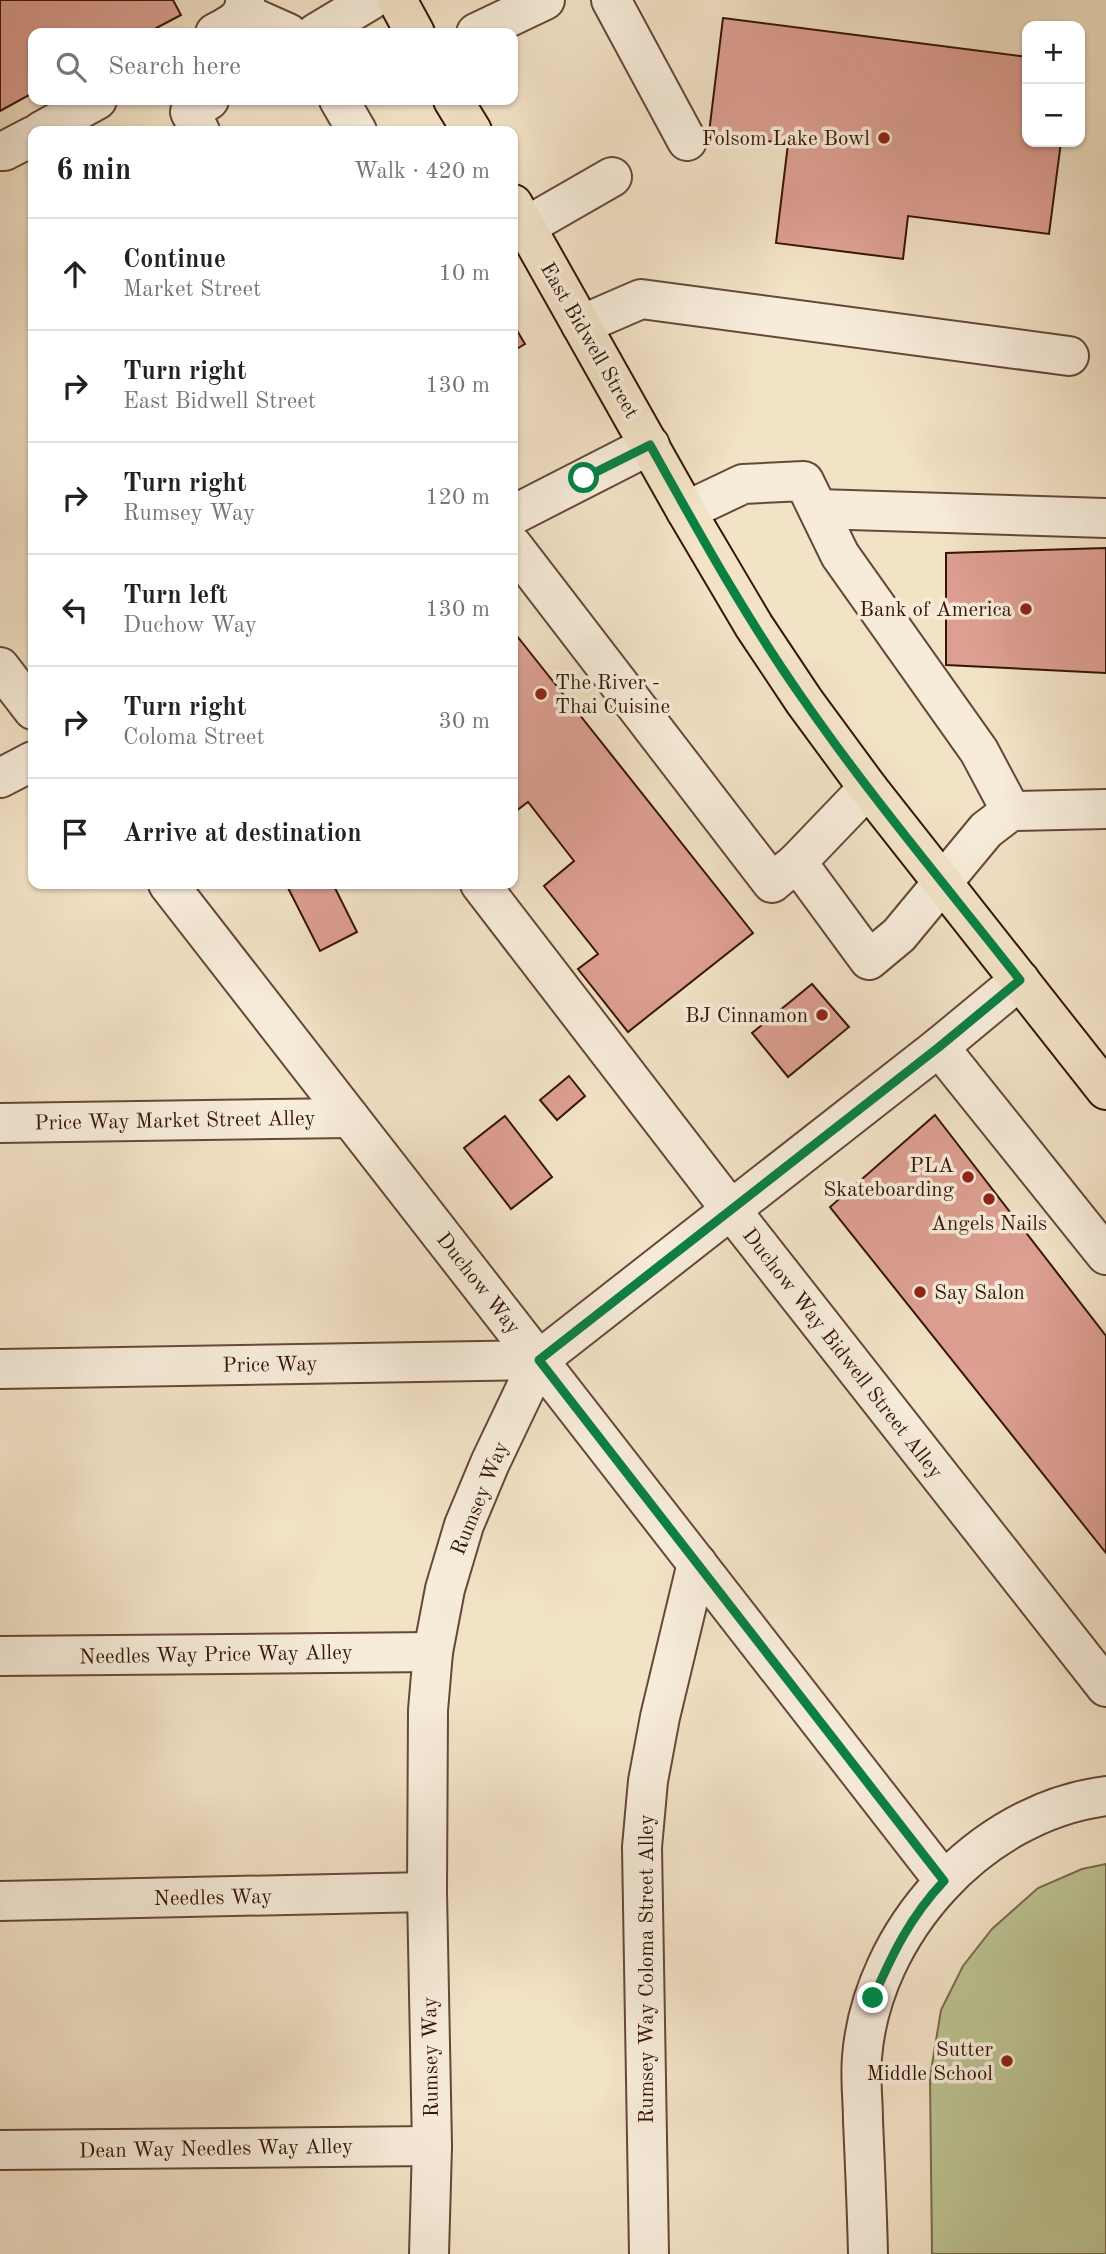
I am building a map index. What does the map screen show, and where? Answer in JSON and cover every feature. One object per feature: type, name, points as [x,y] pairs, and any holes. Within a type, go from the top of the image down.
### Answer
[{"type":"main road","points":[[397,0],[412,28]]},
{"type":"main road","points":[[456,105],[469,126]]},
{"type":"main road","name":"East Bidwell Street","points":[[519,215],[686,511],[754,626],[804,701],[1106,1090]]},
{"type":"street","points":[[324,28],[371,0]]},
{"type":"street","points":[[486,28],[545,0]]},
{"type":"street","points":[[611,0],[687,141]]},
{"type":"street","points":[[234,15],[273,28]]},
{"type":"street","points":[[54,126],[89,105]]},
{"type":"street","points":[[197,126],[190,112],[201,105]]},
{"type":"street","points":[[342,105],[354,126]]},
{"type":"street","points":[[519,215],[612,177]]},
{"type":"street","points":[[581,325],[641,299],[1069,355]]},
{"type":"street","points":[[518,512],[650,445]]},
{"type":"street","points":[[686,511],[743,484],[804,481],[840,555],[979,751],[1011,811]]},
{"type":"street","points":[[818,509],[1106,518]]},
{"type":"street","points":[[518,553],[772,883],[797,862],[869,788]]},
{"type":"street","points":[[0,667],[28,703]]},
{"type":"street","points":[[0,778],[28,764]]},
{"type":"street","points":[[797,862],[869,960],[899,935],[986,830],[1011,811],[1106,809]]},
{"type":"street","name":"Duchow Way","points":[[172,889],[944,1881]]},
{"type":"street","name":"Duchow Way Bidwell Street Alley","points":[[484,889],[731,1210],[1106,1687]]},
{"type":"street","name":"Rumsey Way","points":[[429,2254],[432,2146],[427,1892],[428,1710],[433,1652],[445,1589],[464,1525],[490,1463],[539,1360],[939,1047],[1020,980]]},
{"type":"street","points":[[939,1047],[1106,1255]]},
{"type":"street","name":"Price Way Market Street Alley","points":[[0,1123],[350,1118]]},
{"type":"street","name":"Price Way","points":[[0,1369],[539,1360]]},
{"type":"street","name":"Rumsey Way Coloma Street Alley","points":[[649,2254],[642,1847],[648,1781],[660,1717],[697,1563]]},
{"type":"street","name":"Needles Way Price Way Alley","points":[[0,1656],[433,1652]]},
{"type":"street","points":[[868,2254],[861,2058],[873,1998],[898,1942],[928,1897],[987,1844],[1041,1815],[1069,1804],[1106,1796]]},
{"type":"street","name":"Needles Way","points":[[0,1901],[427,1892]]},
{"type":"street","name":"Dean Way Needles Way Alley","points":[[0,2150],[432,2146]]},
{"type":"green space","name":"Sutter Middle School","points":[[1106,1864],[1106,2254],[932,2254],[930,2077],[941,2010],[963,1966],[992,1929],[1038,1888],[1082,1869]]},
{"type":"building","points":[[0,0],[173,0],[181,15],[156,28],[28,28],[28,96],[0,111]]},
{"type":"building","name":"Folsom Lake Bowl","points":[[723,18],[1022,56],[1022,147],[1060,147],[1049,234],[908,216],[903,259],[776,243],[788,144],[709,133]]},
{"type":"building","points":[[518,332],[525,344],[518,348]]},
{"type":"building","name":"Bank of America","points":[[1106,548],[1106,673],[946,665],[946,553]]},
{"type":"building","points":[[518,637],[753,933],[628,1032],[578,969],[598,954],[544,886],[574,861],[528,802],[518,810]]},
{"type":"building","points":[[289,889],[336,889],[357,932],[320,951]]},
{"type":"building","points":[[812,984],[849,1027],[788,1077],[752,1033]]},
{"type":"building","points":[[569,1076],[585,1096],[557,1120],[540,1100]]},
{"type":"building","points":[[935,1115],[1106,1336],[1106,1553],[830,1207]]},
{"type":"building","points":[[505,1116],[552,1177],[511,1209],[464,1148]]},
{"type":"place","name":"Folsom Lake Bowl","points":[[884,138]]},
{"type":"place","name":"Bank of America","points":[[1026,609]]},
{"type":"place","name":"The River - Thai Cuisine","points":[[541,694]]},
{"type":"place","name":"BJ Cinnamon","points":[[822,1015]]},
{"type":"place","name":"PLA Skateboarding","points":[[968,1177]]},
{"type":"place","name":"Angels Nails","points":[[989,1199]]},
{"type":"place","name":"Say Salon","points":[[920,1292]]},
{"type":"place","name":"Sutter Middle School","points":[[1007,2061]]},
{"type":"route","points":[[584,478],[650,445],[754,626],[804,701],[1020,980],[939,1047],[539,1360],[944,1881],[928,1897],[898,1942],[873,1998]]}]
